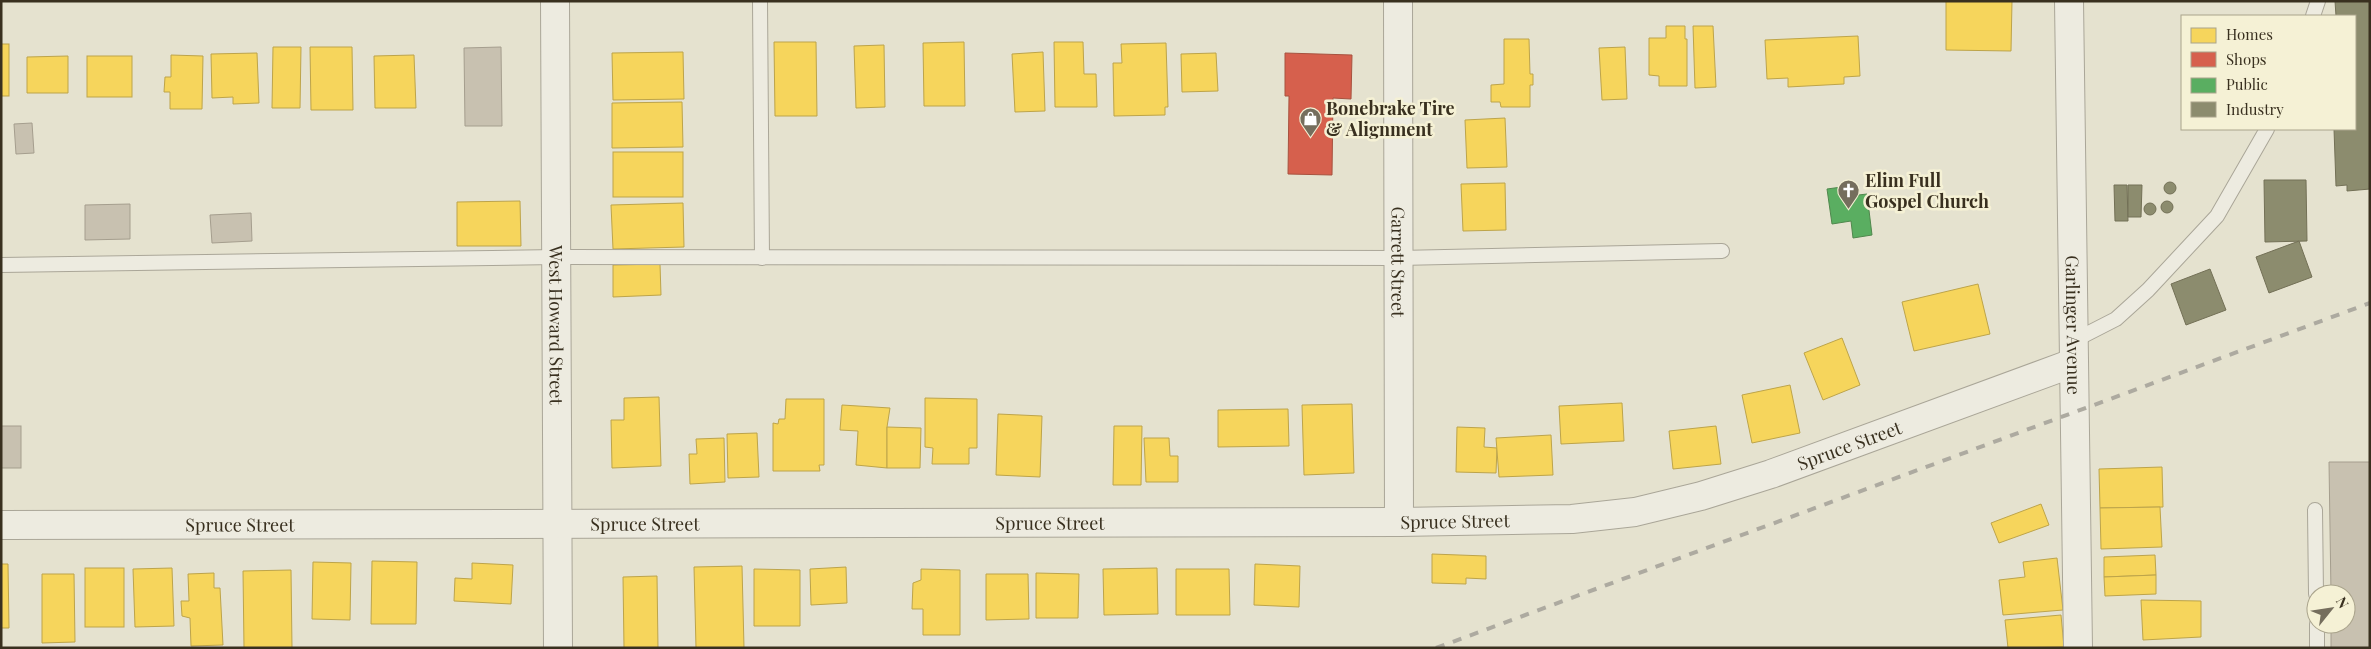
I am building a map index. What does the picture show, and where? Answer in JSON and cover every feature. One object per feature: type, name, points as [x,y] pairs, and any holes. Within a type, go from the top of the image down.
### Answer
[{"type":"street","name":"West Howard Street","points":[[555,1],[558,648]]},
{"type":"street","name":"Garrett Street","points":[[1398,1],[1399,522]]},
{"type":"street","name":"Garlinger Avenue","points":[[2069,1],[2078,648]]},
{"type":"street","name":"Spruce Street","points":[[1,525],[1399,522],[1572,519],[1635,512],[1701,496],[1771,474],[2073,352]]},
{"type":"lane","points":[[760,1],[762,258]]},
{"type":"lane","points":[[2313,15],[2318,1]]},
{"type":"lane","points":[[2073,352],[2116,319],[2148,290],[2217,216],[2266,130]]},
{"type":"lane","points":[[1,265],[556,258],[1399,258],[1722,251]]},
{"type":"lane","points":[[2315,510],[2316,584]]},
{"type":"lane","points":[[2317,634],[2317,648]]},
{"type":"building: Homes","points":[[1946,1],[2012,1],[2011,51],[1946,50]]},
{"type":"building: Homes","points":[[1666,26],[1685,26],[1685,39],[1687,39],[1687,86],[1659,86],[1659,76],[1649,75],[1649,38],[1666,38]]},
{"type":"building: Homes","points":[[1693,26],[1713,26],[1716,87],[1695,88]]},
{"type":"building: Homes","points":[[1858,36],[1860,76],[1844,77],[1844,84],[1788,87],[1788,78],[1767,79],[1765,40]]},
{"type":"building: Homes","points":[[1504,39],[1529,39],[1530,74],[1533,74],[1533,85],[1530,85],[1530,107],[1501,107],[1500,102],[1491,102],[1491,85],[1504,84]]},
{"type":"building: Homes","points":[[774,42],[816,42],[817,116],[775,116]]},
{"type":"building: Homes","points":[[964,42],[965,106],[924,106],[923,43]]},
{"type":"building: Homes","points":[[1054,42],[1083,42],[1084,74],[1096,74],[1097,107],[1055,107]]},
{"type":"building: Homes","points":[[1166,43],[1168,107],[1165,107],[1165,115],[1114,116],[1113,63],[1122,63],[1121,44]]},
{"type":"building: Homes","points":[[1,44],[9,44],[9,96],[1,96]]},
{"type":"building: Homes","points":[[884,45],[885,107],[856,108],[854,46]]},
{"type":"building: Homes","points":[[273,47],[301,47],[300,108],[272,108]]},
{"type":"building: Homes","points":[[310,47],[352,47],[353,110],[311,110]]},
{"type":"building: Homes","points":[[1625,47],[1627,99],[1602,100],[1599,48]]},
{"type":"building: Homes","points":[[683,52],[684,99],[613,100],[612,53]]},
{"type":"building: Homes","points":[[1043,52],[1045,111],[1015,112],[1012,54]]},
{"type":"building: Homes","points":[[257,53],[259,103],[233,104],[233,97],[212,98],[211,54]]},
{"type":"building: Homes","points":[[1216,53],[1218,91],[1182,92],[1181,54]]},
{"type":"building: Homes","points":[[171,55],[203,56],[202,109],[170,109],[170,92],[164,92],[165,77],[171,77]]},
{"type":"building: Homes","points":[[414,55],[416,108],[375,108],[374,56]]},
{"type":"building: Homes","points":[[68,56],[68,93],[27,93],[27,57]]},
{"type":"building: Homes","points":[[87,56],[132,56],[132,97],[87,97]]},
{"type":"building: Homes","points":[[682,102],[683,147],[612,148],[612,103]]},
{"type":"building: Homes","points":[[1505,118],[1507,167],[1467,168],[1465,120]]},
{"type":"building: Homes","points":[[613,152],[683,152],[683,197],[613,197]]},
{"type":"building: Homes","points":[[1505,183],[1506,230],[1463,231],[1461,184]]},
{"type":"building: Homes","points":[[520,201],[521,246],[457,246],[457,202]]},
{"type":"building: Homes","points":[[683,203],[684,247],[613,249],[611,205]]},
{"type":"building: Homes","points":[[660,264],[661,295],[613,297],[613,265]]},
{"type":"building: Homes","points":[[1978,284],[1990,334],[1914,351],[1902,302]]},
{"type":"building: Homes","points":[[1842,338],[1860,385],[1823,400],[1804,353]]},
{"type":"building: Homes","points":[[1790,385],[1800,433],[1752,443],[1742,395]]},
{"type":"building: Homes","points":[[659,397],[661,466],[612,468],[611,420],[624,420],[624,398]]},
{"type":"building: Homes","points":[[925,398],[977,399],[977,448],[969,448],[969,464],[932,464],[933,448],[925,447]]},
{"type":"building: Homes","points":[[786,399],[824,399],[824,465],[819,465],[820,471],[773,471],[773,423],[778,424],[779,419],[785,419]]},
{"type":"building: Homes","points":[[1622,403],[1624,441],[1561,444],[1559,406]]},
{"type":"building: Homes","points":[[1352,404],[1354,473],[1304,475],[1302,405]]},
{"type":"building: Homes","points":[[842,405],[890,408],[887,427],[887,468],[856,465],[858,431],[840,430]]},
{"type":"building: Homes","points":[[1288,409],[1289,446],[1218,447],[1218,410]]},
{"type":"building: Homes","points":[[998,414],[1042,416],[1040,477],[996,475]]},
{"type":"building: Homes","points":[[1114,426],[1142,426],[1141,485],[1113,485]]},
{"type":"building: Homes","points":[[1716,426],[1721,464],[1673,469],[1669,431]]},
{"type":"building: Homes","points":[[887,427],[921,428],[920,468],[887,468]]},
{"type":"building: Homes","points":[[1457,427],[1485,428],[1484,447],[1497,448],[1496,473],[1456,472]]},
{"type":"building: Homes","points":[[757,433],[759,477],[728,478],[727,434]]},
{"type":"building: Homes","points":[[1551,435],[1553,475],[1499,477],[1496,438]]},
{"type":"building: Homes","points":[[724,438],[725,482],[690,484],[689,454],[697,454],[696,439]]},
{"type":"building: Homes","points":[[1144,438],[1169,438],[1170,456],[1178,456],[1178,482],[1146,482]]},
{"type":"building: Homes","points":[[2162,467],[2163,507],[2100,508],[2099,469]]},
{"type":"building: Homes","points":[[2041,504],[2049,525],[1999,543],[1991,523]]},
{"type":"building: Homes","points":[[2160,507],[2162,547],[2101,549],[2100,508]]},
{"type":"building: Homes","points":[[1432,554],[1486,556],[1486,579],[1466,578],[1466,584],[1432,583]]},
{"type":"building: Homes","points":[[2155,555],[2156,575],[2104,577],[2104,557]]},
{"type":"building: Homes","points":[[2057,558],[2063,610],[2003,615],[1999,580],[2025,577],[2023,562]]},
{"type":"building: Homes","points":[[372,561],[417,562],[416,624],[371,624]]},
{"type":"building: Homes","points":[[313,562],[351,563],[350,620],[312,619]]},
{"type":"building: Homes","points":[[472,563],[513,565],[511,604],[454,601],[455,578],[472,579]]},
{"type":"building: Homes","points":[[1,564],[8,564],[9,628],[1,628]]},
{"type":"building: Homes","points":[[1255,564],[1300,566],[1299,607],[1254,605]]},
{"type":"building: Homes","points":[[742,566],[744,648],[696,648],[694,567]]},
{"type":"building: Homes","points":[[846,567],[847,603],[811,605],[810,569]]},
{"type":"building: Homes","points":[[85,568],[124,568],[124,627],[85,627]]},
{"type":"building: Homes","points":[[172,568],[174,626],[135,627],[133,569]]},
{"type":"building: Homes","points":[[1157,568],[1158,614],[1104,615],[1103,569]]},
{"type":"building: Homes","points":[[754,569],[800,570],[800,626],[754,626]]},
{"type":"building: Homes","points":[[921,569],[960,570],[960,635],[923,635],[923,609],[912,609],[913,583],[921,580]]},
{"type":"building: Homes","points":[[1176,569],[1229,569],[1230,615],[1176,615]]},
{"type":"building: Homes","points":[[291,570],[292,648],[244,648],[243,571]]},
{"type":"building: Homes","points":[[214,573],[214,588],[220,588],[223,645],[191,646],[190,618],[182,616],[181,601],[189,601],[188,574]]},
{"type":"building: Homes","points":[[1036,573],[1079,574],[1078,618],[1036,618]]},
{"type":"building: Homes","points":[[42,574],[74,574],[75,642],[42,643]]},
{"type":"building: Homes","points":[[986,574],[1028,574],[1029,619],[986,620]]},
{"type":"building: Homes","points":[[2156,575],[2156,594],[2105,596],[2104,577]]},
{"type":"building: Homes","points":[[657,576],[658,648],[624,648],[623,577]]},
{"type":"building: Homes","points":[[2141,600],[2201,601],[2201,637],[2143,640]]},
{"type":"building: Homes","points":[[2061,615],[2064,647],[2008,648],[2005,620]]},
{"type":"building: Shops","name":"Bonebrake Tire & Alignment","points":[[1285,53],[1352,55],[1351,99],[1333,98],[1332,175],[1288,174],[1289,96],[1285,96]]},
{"type":"building: Public","name":"Elim Full Gospel Church","points":[[1849,186],[1850,196],[1867,194],[1872,235],[1853,238],[1851,221],[1832,224],[1827,189]]},
{"type":"building: Industry","points":[[2335,1],[2370,1],[2370,189],[2347,191],[2347,185],[2336,186],[2334,130],[2356,130],[2356,15],[2336,15]]},
{"type":"building: Industry","points":[[2264,180],[2306,180],[2307,241],[2265,242]]},
{"type":"building: Industry","points":[[2168,182],[2172,182],[2176,188],[2172,194],[2168,194],[2164,190],[2164,186]]},
{"type":"building: Industry","points":[[2114,185],[2127,185],[2128,221],[2115,221]]},
{"type":"building: Industry","points":[[2128,185],[2142,185],[2141,217],[2128,217]]},
{"type":"building: Industry","points":[[2165,201],[2169,201],[2173,207],[2169,213],[2165,213],[2161,209],[2161,205]]},
{"type":"building: Industry","points":[[2152,203],[2155,204],[2155,214],[2148,215],[2145,214],[2144,207],[2145,204]]},
{"type":"building: Industry","points":[[2299,241],[2312,277],[2269,293],[2256,257]]},
{"type":"building: Industry","points":[[2210,269],[2226,310],[2186,325],[2171,284]]},
{"type":"building: Other","points":[[501,47],[502,126],[465,126],[464,48]]},
{"type":"building: Other","points":[[32,123],[34,153],[16,154],[14,124]]},
{"type":"building: Other","points":[[130,204],[130,239],[85,240],[85,205]]},
{"type":"building: Other","points":[[251,213],[252,241],[212,243],[210,215]]},
{"type":"building: Other","points":[[1,426],[21,426],[21,468],[1,468]]},
{"type":"building: Other","points":[[2329,462],[2370,462],[2370,648],[2331,648],[2331,634],[2356,634],[2356,584],[2331,584]]},
{"type":"railway","points":[[1436,648],[2370,303]]},
{"type":"place","name":"Bonebrake Tire & Alignment","points":[[1310,137]]},
{"type":"place","name":"Elim Full Gospel Church","points":[[1849,209]]}]
